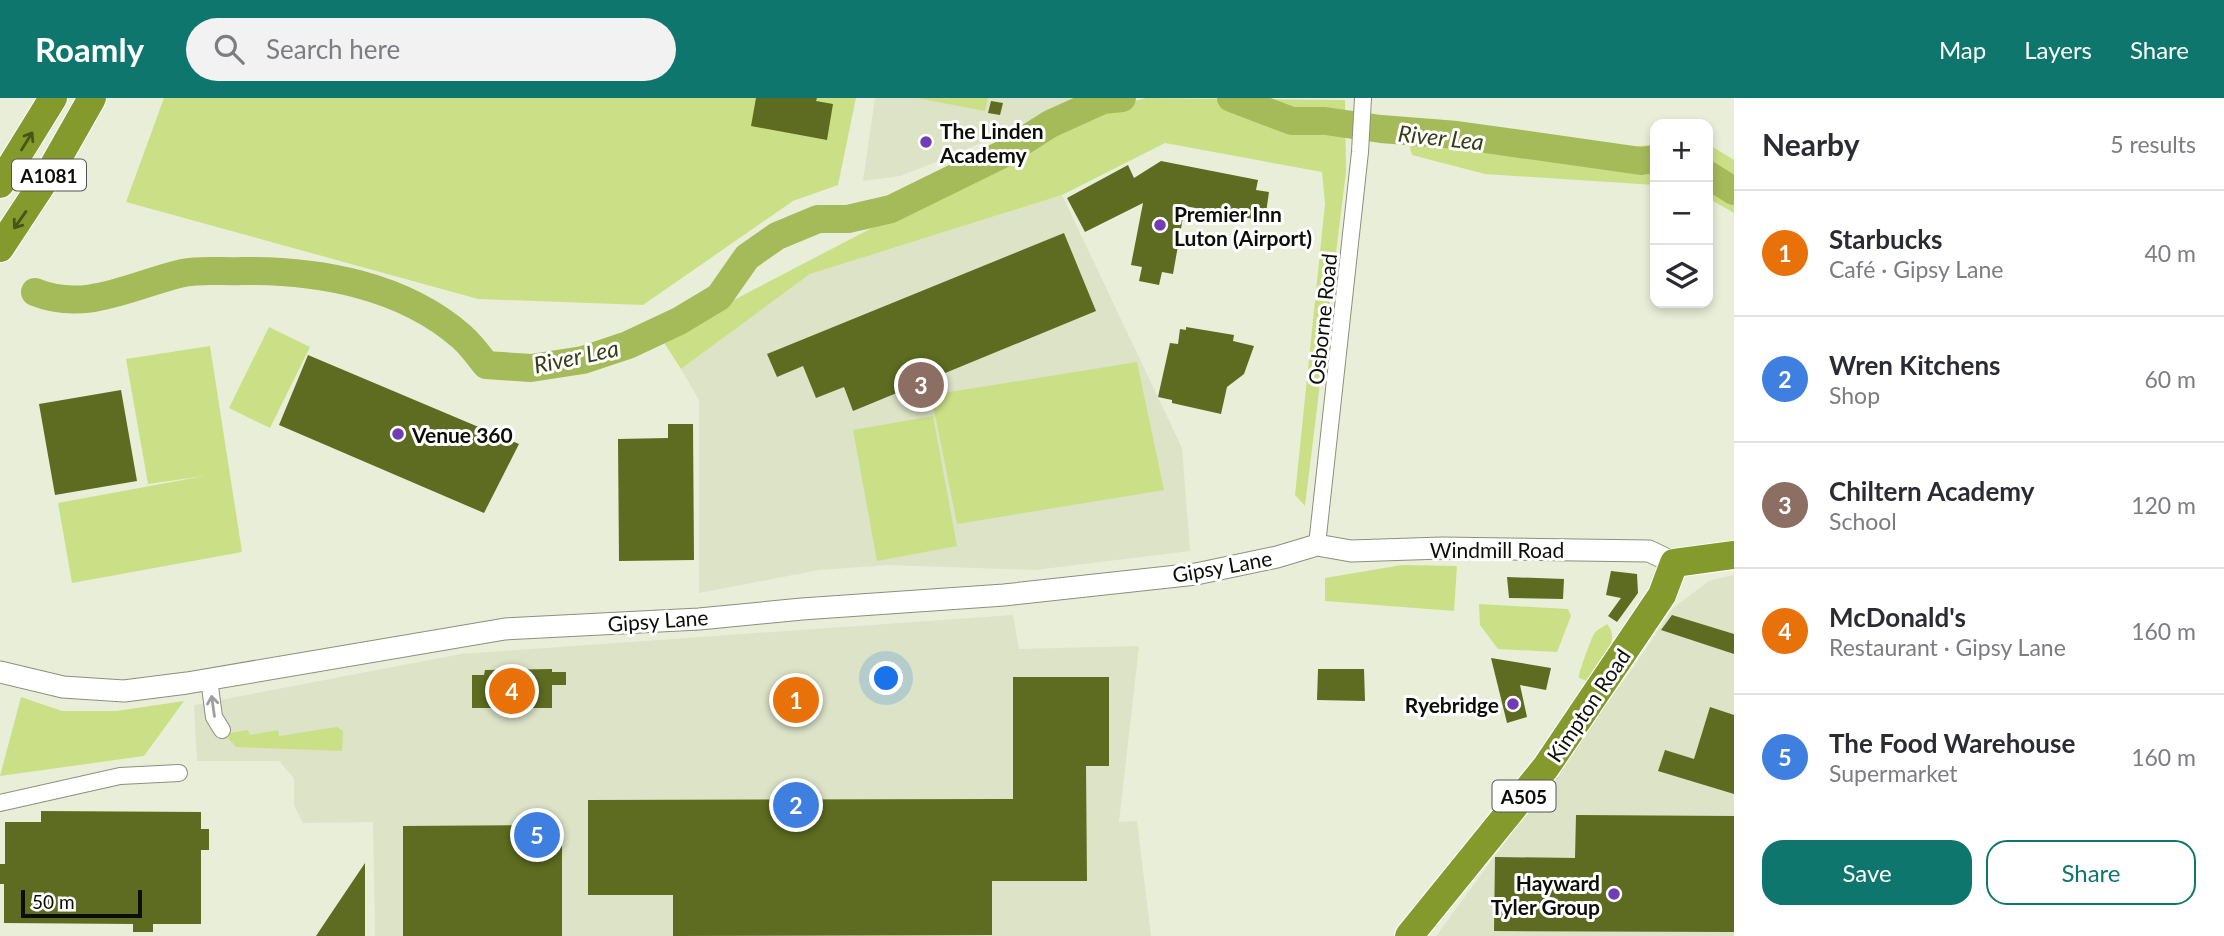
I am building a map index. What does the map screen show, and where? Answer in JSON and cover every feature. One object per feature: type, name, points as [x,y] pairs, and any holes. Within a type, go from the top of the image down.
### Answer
[{"type":"highway","name":"A1081","points":[[0,184],[53,98]]},
{"type":"highway","name":"A1081","points":[[0,248],[50,172],[92,98]]},
{"type":"highway","points":[[1674,564],[1734,555]]},
{"type":"highway","name":"Kimpton Road","points":[[1409,936],[1546,767],[1662,595],[1674,564]]},
{"type":"main road","name":"Windmill Road","points":[[1318,545],[1351,551],[1442,548],[1648,551],[1674,564]]},
{"type":"main road","name":"Gipsy Lane","points":[[0,672],[63,687],[103,691],[209,679],[505,629],[699,620],[739,614],[1004,595],[1196,574],[1277,557],[1318,545]]},
{"type":"street","name":"Osborne Road","points":[[1318,545],[1360,152],[1363,98]]},
{"type":"street","points":[[209,679],[214,717],[222,730]]},
{"type":"street","points":[[0,803],[120,776],[179,773]]},
{"type":"shaded area","name":"The Linden Academy","points":[[875,98],[1073,98],[1024,124],[944,159],[900,176],[863,181]]},
{"type":"shaded area","points":[[1062,195],[1182,448],[1190,551],[1035,570],[889,565],[819,570],[699,593],[699,400],[681,369],[810,274]]},
{"type":"shaded area","points":[[1734,575],[1734,936],[1436,936],[1635,665],[1673,608],[1709,581]]},
{"type":"shaded area","points":[[1013,615],[1019,649],[1139,646],[1119,822],[1137,821],[1151,936],[375,936],[373,822],[303,823],[294,805],[294,778],[279,761],[197,761],[194,705],[461,654]]},
{"type":"green space","points":[[164,98],[856,98],[838,185],[793,201],[643,305],[478,299],[126,202]]},
{"type":"green space","points":[[917,98],[988,98],[985,111]]},
{"type":"green space","points":[[1146,98],[1345,100],[1346,172],[1305,506],[1295,495],[1325,204],[1322,172],[1165,143],[1062,195],[810,274],[681,369],[661,338],[1092,113]]},
{"type":"green space","points":[[1441,124],[1619,147],[1650,145],[1650,185],[1485,174],[1412,155],[1408,140],[1411,125]]},
{"type":"green space","points":[[1713,147],[1734,160],[1734,213],[1713,201]]},
{"type":"green space","points":[[269,327],[310,347],[270,428],[229,408]]},
{"type":"green space","points":[[210,346],[242,552],[72,583],[58,503],[204,476],[148,484],[126,359]]},
{"type":"green space","points":[[1137,362],[1164,490],[957,524],[931,395]]},
{"type":"green space","points":[[933,416],[957,546],[877,561],[853,430]]},
{"type":"green space","points":[[1402,565],[1457,566],[1454,611],[1325,601],[1325,578]]},
{"type":"green space","points":[[1479,604],[1568,609],[1571,616],[1557,652],[1498,649],[1480,625]]},
{"type":"green space","points":[[1607,624],[1612,638],[1607,653],[1586,681],[1579,678],[1594,634]]},
{"type":"green space","points":[[21,697],[62,711],[116,711],[184,701],[144,756],[0,776]]},
{"type":"green space","points":[[337,727],[343,731],[342,751],[236,747],[228,738],[230,733],[248,730],[250,735],[278,730],[279,736]]},
{"type":"building","points":[[756,98],[817,98],[816,101],[833,104],[827,140],[751,126]]},
{"type":"building","points":[[991,101],[1003,103],[1000,115],[988,113]]},
{"type":"building","name":"Premier Inn Luton (Airport)","points":[[1161,161],[1258,180],[1256,190],[1269,192],[1266,213],[1255,211],[1253,219],[1185,206],[1173,274],[1162,272],[1159,285],[1139,281],[1142,267],[1131,265],[1143,203],[1085,232],[1067,198],[1128,165],[1134,178]]},
{"type":"building","points":[[1064,233],[1096,311],[853,411],[844,387],[816,398],[803,366],[777,377],[767,354]]},
{"type":"building","points":[[1186,327],[1234,335],[1233,341],[1254,346],[1244,374],[1227,387],[1221,414],[1172,403],[1172,400],[1158,397],[1170,343],[1178,344],[1180,329],[1186,330]]},
{"type":"building","name":"Venue 360","points":[[308,355],[519,444],[484,513],[279,425]]},
{"type":"building","points":[[121,390],[137,481],[55,495],[39,404]]},
{"type":"building","points":[[668,424],[693,424],[694,560],[619,561],[618,439],[668,438]]},
{"type":"building","points":[[1611,571],[1637,574],[1638,593],[1617,622],[1608,616],[1621,598],[1606,595]]},
{"type":"building","points":[[1507,577],[1564,579],[1563,599],[1509,598]]},
{"type":"building","points":[[1672,615],[1734,634],[1734,654],[1661,630]]},
{"type":"building","name":"Ryebridge","points":[[1491,658],[1551,668],[1546,690],[1520,685],[1527,717],[1507,723]]},
{"type":"building","points":[[552,669],[552,672],[566,672],[566,685],[552,685],[552,708],[472,708],[472,675],[484,675],[485,670]]},
{"type":"building","points":[[1318,669],[1364,669],[1365,701],[1317,700]]},
{"type":"building","points":[[1013,677],[1109,677],[1109,766],[1086,766],[1087,881],[992,881],[992,935],[673,936],[673,895],[588,895],[588,800],[1013,799]]},
{"type":"building","points":[[782,678],[808,678],[809,723],[783,723]]},
{"type":"building","points":[[1710,707],[1734,715],[1734,794],[1658,771],[1665,750],[1694,759]]},
{"type":"building","points":[[41,811],[201,812],[201,829],[209,829],[209,850],[201,850],[201,924],[153,924],[153,932],[133,932],[133,924],[4,923],[4,884],[0,884],[0,864],[5,864],[5,822],[41,822]]},
{"type":"building","name":"Hayward Tyler Group","points":[[1576,815],[1734,816],[1734,932],[1494,931],[1495,857],[1575,858]]},
{"type":"building","points":[[562,825],[562,936],[403,936],[403,826]]},
{"type":"building","points":[[365,863],[365,936],[316,936],[330,915]]},
{"type":"waterway","name":"River Lea","points":[[35,292],[72,300],[109,295],[190,272],[271,271],[300,274],[358,284],[413,305],[439,319],[462,337],[486,365],[531,368],[583,360],[628,345],[679,321],[719,297],[747,257],[777,236],[818,219],[848,219],[891,209],[1003,154],[1050,124],[1103,100],[1122,98]]},
{"type":"waterway","name":"River Lea","points":[[1231,98],[1292,121],[1325,121],[1457,135],[1641,161],[1650,160]]},
{"type":"waterway","name":"River Lea","points":[[1713,178],[1734,191]]},
{"type":"place","name":"The Linden Academy","points":[[926,142]]},
{"type":"place","name":"Premier Inn Luton (Airport)","points":[[1160,225]]},
{"type":"place","name":"Chiltern Academy","points":[[921,385]]},
{"type":"place","name":"Venue 360","points":[[398,434]]},
{"type":"place","name":"McDonald's","points":[[512,691]]},
{"type":"place","name":"Starbucks","points":[[796,700]]},
{"type":"place","name":"Ryebridge","points":[[1513,704]]},
{"type":"place","name":"Wren Kitchens","points":[[796,805]]},
{"type":"place","name":"The Food Warehouse","points":[[537,835]]},
{"type":"place","name":"Hayward Tyler Group","points":[[1614,894]]}]
